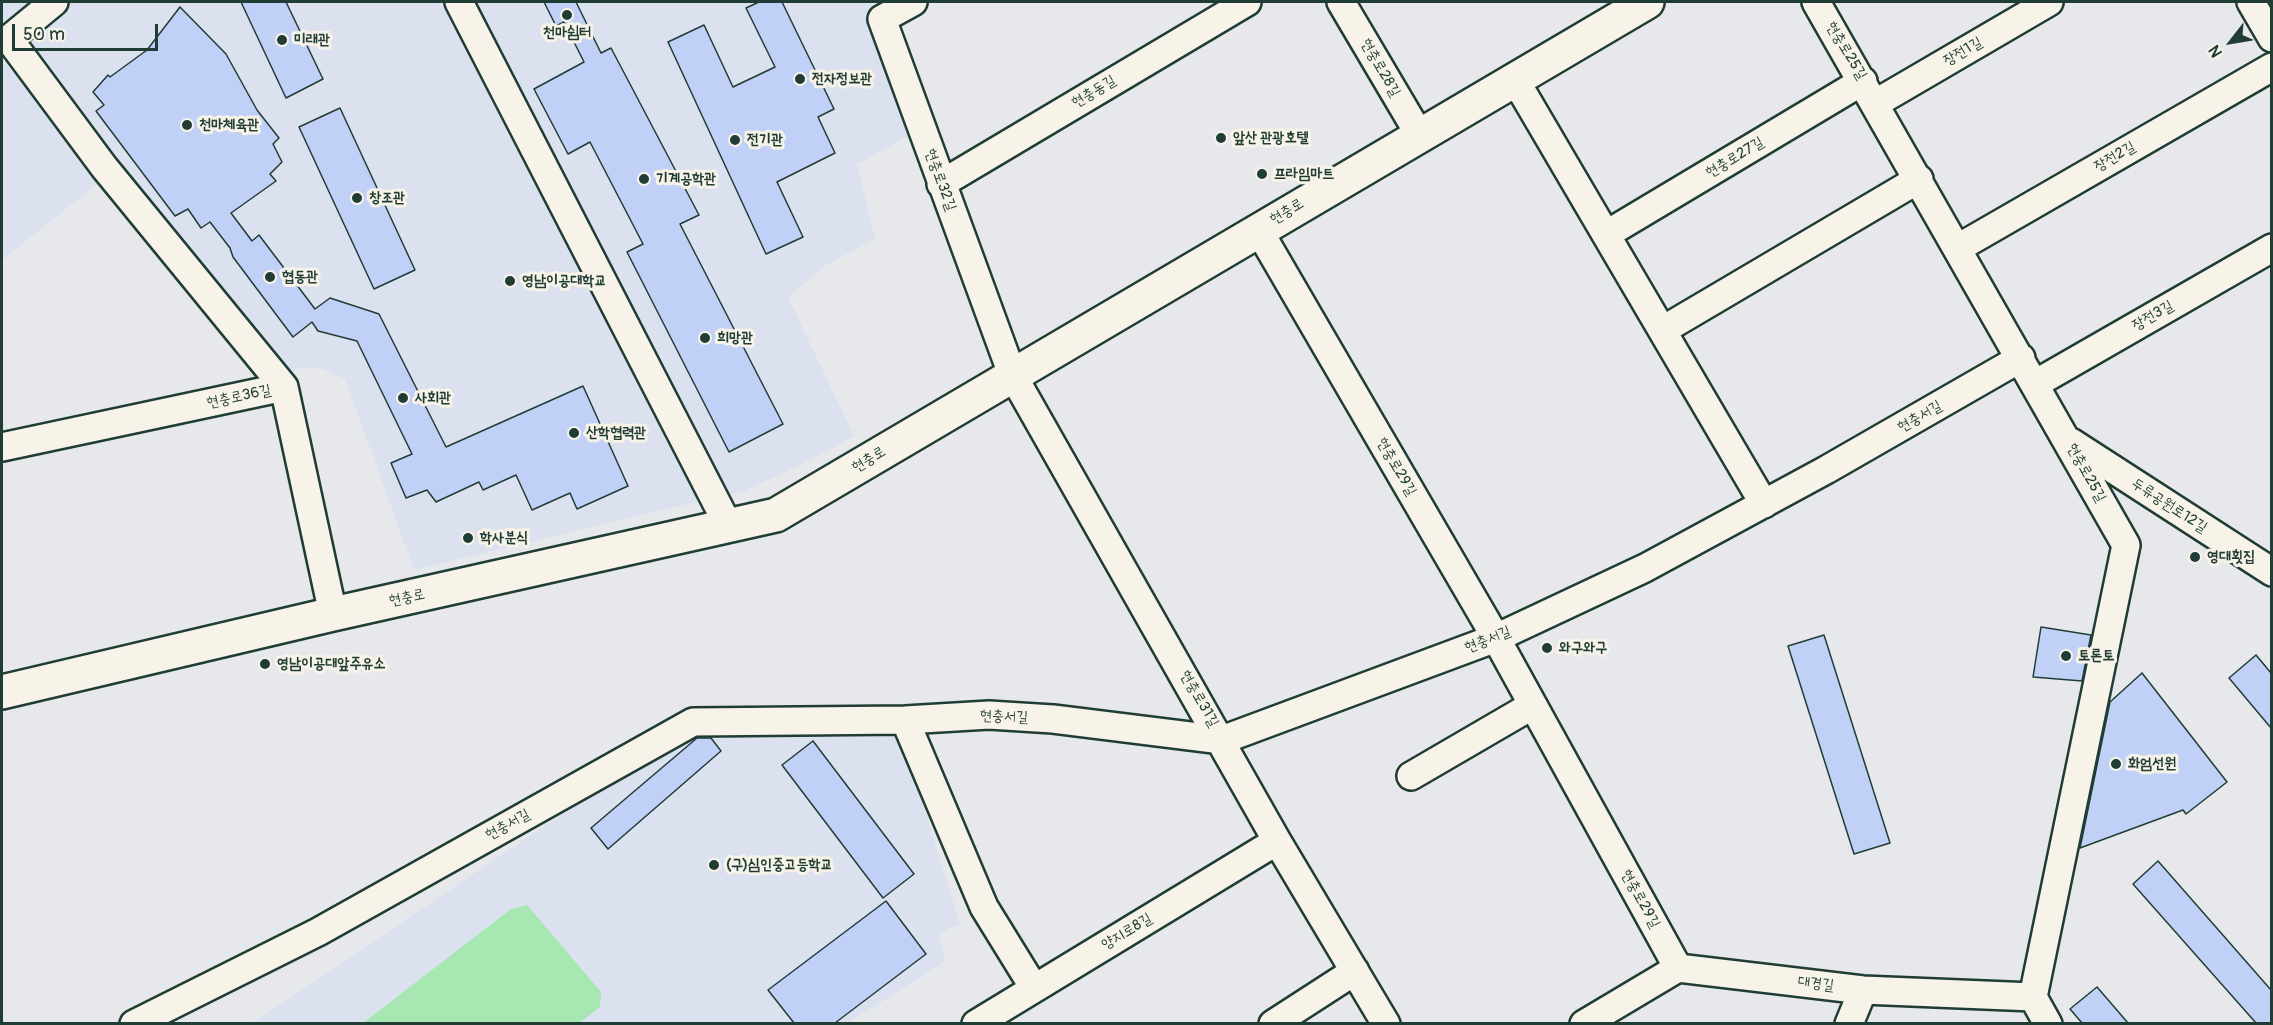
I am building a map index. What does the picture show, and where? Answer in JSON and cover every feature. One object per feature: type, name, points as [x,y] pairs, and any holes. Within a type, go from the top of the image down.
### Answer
[{"type":"main road","name":"현충로","points":[[2,692],[333,614],[776,515],[1514,78],[1647,2]]},
{"type":"street","points":[[54,2],[9,39],[104,167],[284,387]]},
{"type":"street","points":[[459,2],[729,527]]},
{"type":"street","name":"현충로32길","points":[[914,2],[882,19],[1012,374]]},
{"type":"street","name":"현충동길","points":[[941,184],[1247,2]]},
{"type":"street","name":"현충로28길","points":[[1341,2],[1419,134]]},
{"type":"street","name":"현충로25길","points":[[1816,2],[1870,92],[2126,545],[2033,997]]},
{"type":"street","name":"장전1길","points":[[1870,92],[2049,2]]},
{"type":"street","points":[[2251,2],[2271,38]]},
{"type":"street","name":"장전2길","points":[[1958,248],[2271,67]]},
{"type":"street","points":[[1514,78],[1764,504]]},
{"type":"street","name":"현충로27길","points":[[1607,234],[1870,92]]},
{"type":"street","points":[[1663,330],[1919,179]]},
{"type":"street","name":"현충로29길","points":[[1258,229],[1496,638],[1678,968]]},
{"type":"street","name":"장전3길","points":[[2035,384],[2271,248]]},
{"type":"street","name":"현충서길","points":[[134,1023],[318,932],[693,722],[905,720],[989,715],[1053,719],[1222,740],[1496,638],[1645,568],[1764,504],[2021,358]]},
{"type":"street","name":"현충로31길","points":[[1012,374],[1222,740],[1277,841],[1386,1023]]},
{"type":"street","name":"현충로36길","points":[[2,447],[284,387],[333,614]]},
{"type":"street","name":"두류공원로12길","points":[[2067,439],[2271,572]]},
{"type":"street","points":[[1411,776],[1533,705]]},
{"type":"street","points":[[905,720],[984,907],[1034,988]]},
{"type":"street","name":"양지로8길","points":[[976,1023],[1277,841]]},
{"type":"street","points":[[1584,1023],[1678,968]]},
{"type":"street","name":"대경길","points":[[1678,968],[1863,990],[2033,997]]},
{"type":"street","points":[[1273,1023],[1355,971]]},
{"type":"street","points":[[1849,1023],[1863,990]]},
{"type":"street","points":[[2033,997],[2048,1023]]},
{"type":"shaded area","name":"영남이공대학교","points":[[2,2],[871,2],[912,134],[857,164],[875,239],[826,265],[788,297],[854,436],[803,464],[746,490],[414,570],[345,379],[322,369],[303,367],[290,373],[227,299],[75,104],[2,22]]},
{"type":"shaded area","points":[[2,60],[104,167],[99,183],[2,260]]},
{"type":"shaded area","name":"(구)심인중고등학교","points":[[691,727],[892,728],[904,743],[960,924],[938,935],[946,961],[848,1023],[251,1024]]},
{"type":"green space","points":[[527,905],[601,992],[600,1007],[579,1023],[363,1023],[511,909]]},
{"type":"building","name":"미래관","points":[[241,2],[286,2],[323,79],[286,98]]},
{"type":"building","points":[[544,2],[576,2],[601,53],[611,48],[699,215],[680,224],[783,424],[729,452],[627,252],[643,244],[590,142],[568,154],[534,89],[584,62],[564,22],[556,26]]},
{"type":"building","points":[[759,2],[782,2],[834,109],[818,117],[835,153],[777,182],[803,237],[766,254],[668,42],[704,25],[733,87],[775,67],[746,8]]},
{"type":"building","points":[[180,7],[226,54],[257,110],[279,138],[273,144],[282,162],[270,174],[276,181],[231,213],[252,241],[259,235],[315,309],[330,298],[379,314],[446,447],[583,386],[628,486],[577,509],[570,493],[532,510],[516,475],[483,490],[479,482],[436,502],[427,490],[406,498],[391,463],[412,454],[357,341],[318,331],[312,322],[293,337],[233,257],[230,248],[210,222],[201,228],[188,209],[175,216],[96,111],[104,105],[93,92],[108,75],[110,77],[147,50]]},
{"type":"building","name":"창조관","points":[[340,108],[415,270],[374,289],[299,127]]},
{"type":"building","name":"토론토","points":[[2041,627],[2091,635],[2082,681],[2033,677]]},
{"type":"building","points":[[1824,635],[1890,843],[1854,854],[1788,646]]},
{"type":"building","points":[[2256,655],[2271,673],[2271,728],[2229,678]]},
{"type":"building","points":[[2142,673],[2227,782],[2186,814],[2183,810],[2080,848],[2110,702]]},
{"type":"building","points":[[697,738],[711,738],[721,751],[608,849],[591,828]]},
{"type":"building","points":[[813,741],[914,874],[883,898],[782,765]]},
{"type":"building","points":[[2158,861],[2271,990],[2271,1023],[2256,1023],[2133,884]]},
{"type":"building","points":[[886,901],[926,954],[835,1023],[794,1023],[768,990]]},
{"type":"building","points":[[2097,987],[2128,1023],[2082,1023],[2070,1009]]},
{"type":"place","name":"천마쉼터","points":[[567,15]]},
{"type":"place","name":"미래관","points":[[282,40]]},
{"type":"place","name":"전자정보관","points":[[800,79]]},
{"type":"place","name":"천마체육관","points":[[187,125]]},
{"type":"place","name":"앞산 관광호텔","points":[[1221,138]]},
{"type":"place","name":"전기관","points":[[735,140]]},
{"type":"place","name":"프라임마트","points":[[1262,174]]},
{"type":"place","name":"기계공학관","points":[[644,179]]},
{"type":"place","name":"창조관","points":[[357,198]]},
{"type":"place","name":"협동관","points":[[270,277]]},
{"type":"place","name":"영남이공대학교","points":[[510,281]]},
{"type":"place","name":"희망관","points":[[705,338]]},
{"type":"place","name":"사회관","points":[[403,398]]},
{"type":"place","name":"산학협력관","points":[[574,433]]},
{"type":"place","name":"학사분식","points":[[468,538]]},
{"type":"place","name":"영대횟집","points":[[2195,557]]},
{"type":"place","name":"와구와구","points":[[1547,648]]},
{"type":"place","name":"토론토","points":[[2066,656]]},
{"type":"place","name":"영남이공대앞주유소","points":[[265,664]]},
{"type":"place","name":"화엄선원","points":[[2116,764]]},
{"type":"place","name":"(구)심인중고등학교","points":[[714,865]]}]
